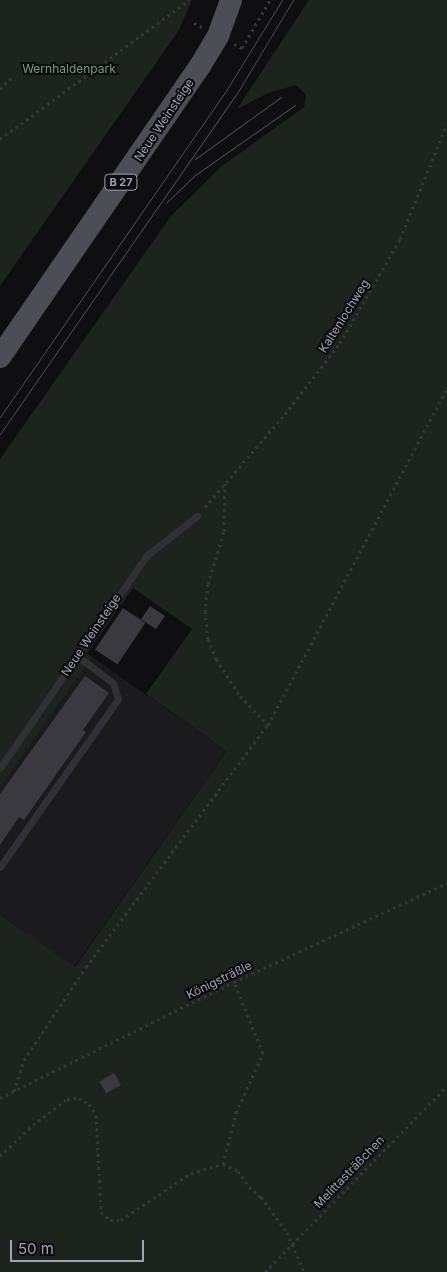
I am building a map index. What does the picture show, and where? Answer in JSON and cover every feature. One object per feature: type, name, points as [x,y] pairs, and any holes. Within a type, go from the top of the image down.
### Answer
[{"type":"main road","name":"Neue Weinsteige","points":[[0,357],[218,36],[231,0]]},
{"type":"lane","name":"Neue Weinsteige","points":[[0,768],[146,556],[197,516]]},
{"type":"lane","points":[[0,866],[118,699],[113,683],[77,656]]},
{"type":"path","points":[[0,139],[189,0]]},
{"type":"path","points":[[218,36],[242,48],[270,0]]},
{"type":"path","points":[[0,89],[13,76]]},
{"type":"path","name":"Kaltenlochweg","points":[[197,516],[286,414],[340,343],[400,239],[447,124]]},
{"type":"path","points":[[14,1091],[24,1060],[86,967],[268,725],[447,388]]},
{"type":"path","points":[[225,483],[224,532],[208,584],[205,611],[208,639],[216,659],[240,696],[268,725]]},
{"type":"path","name":"Königsträßle","points":[[0,1098],[234,982],[447,883]]},
{"type":"path","points":[[223,1164],[236,1114],[263,1053],[234,982]]},
{"type":"path","name":"Melittasträßchen","points":[[265,1272],[447,1086]]},
{"type":"path","points":[[0,1156],[62,1102],[79,1098],[89,1104],[96,1115],[98,1198],[100,1212],[110,1220],[121,1220],[138,1212],[191,1173],[223,1164],[238,1171],[248,1187],[261,1197],[287,1232],[304,1272]]},
{"type":"shaded area","points":[[92,657],[227,751],[74,967],[0,915],[0,788]]},
{"type":"green space","name":"Wernhaldenpark","points":[[0,0],[192,0],[179,30],[0,286]]},
{"type":"green space","points":[[309,0],[447,0],[447,1272],[0,1272],[0,915],[75,967],[227,751],[146,694],[192,629],[133,588],[87,653],[92,657],[0,788],[0,459],[171,216],[222,166],[304,107],[306,95],[296,85],[268,93],[237,109]]},
{"type":"building","points":[[150,606],[165,616],[156,629],[141,619]]},
{"type":"building","points":[[123,608],[145,623],[117,665],[95,649]]},
{"type":"building","points":[[85,676],[109,693],[83,730],[86,732],[24,820],[19,817],[0,845],[0,794]]},
{"type":"building","points":[[114,1073],[121,1085],[106,1094],[99,1082]]},
{"type":"tram line","points":[[0,417],[227,89],[282,0]]},
{"type":"tram line","points":[[0,434],[236,95],[293,0]]},
{"type":"tram line","points":[[195,159],[281,97]]},
{"type":"tram line","points":[[166,203],[195,175],[295,105]]}]
